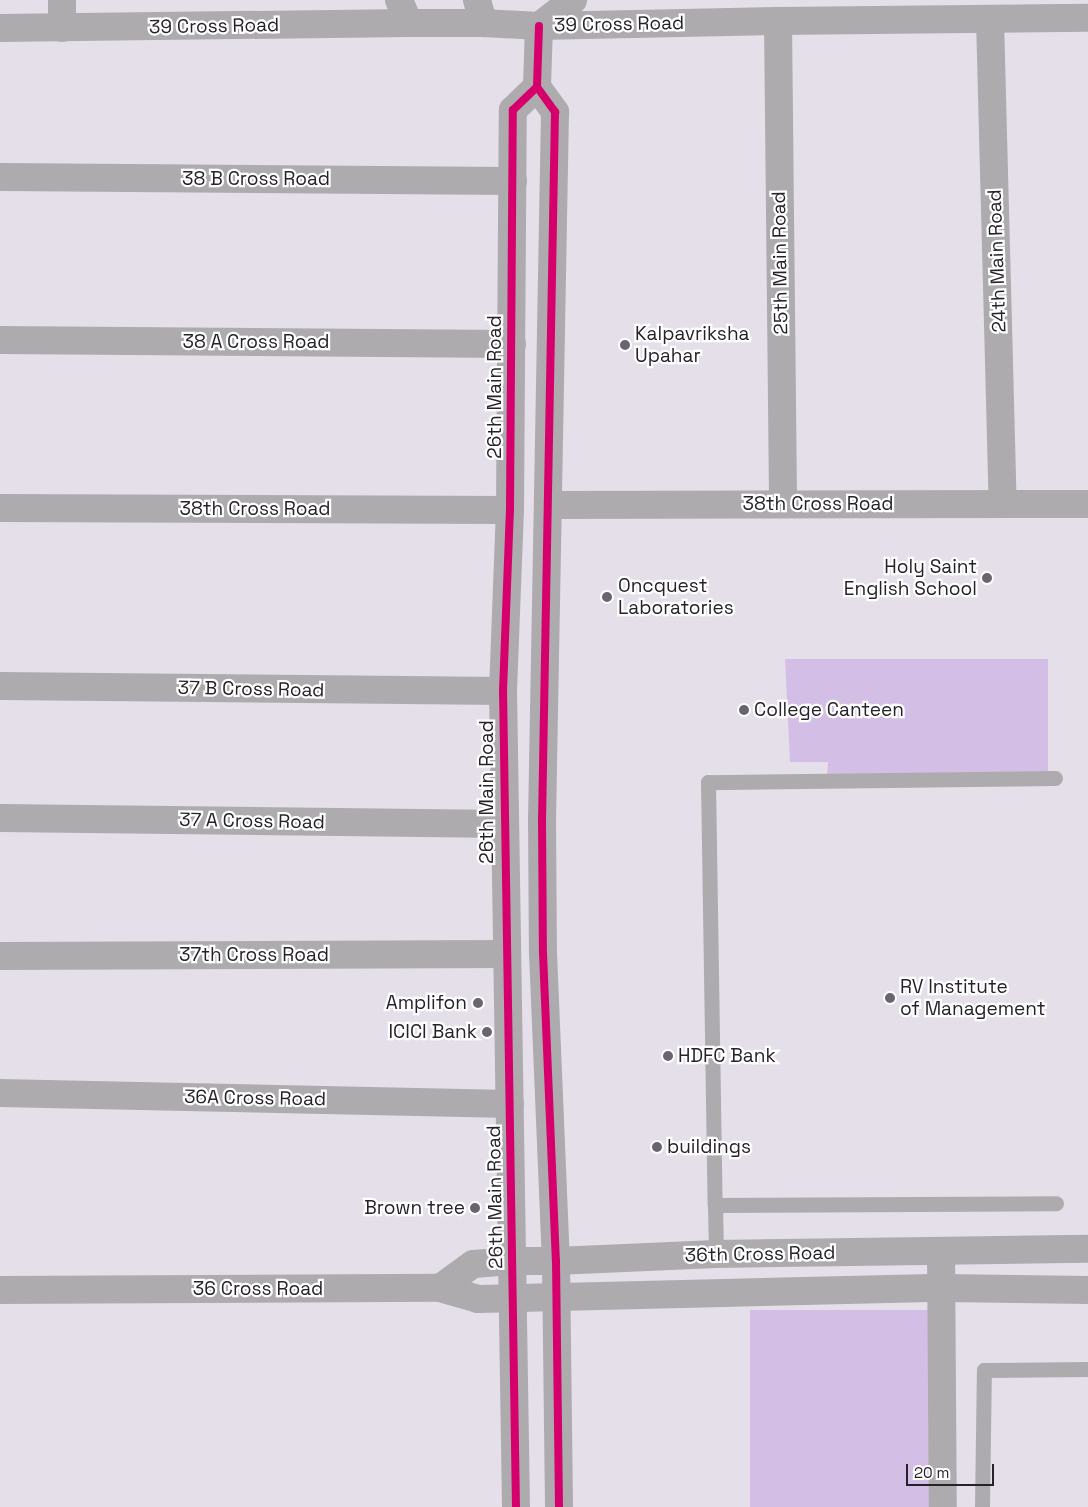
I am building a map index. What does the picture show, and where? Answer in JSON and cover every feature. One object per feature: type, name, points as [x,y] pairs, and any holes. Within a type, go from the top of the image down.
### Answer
[{"type":"street","points":[[62,0],[62,28]]},
{"type":"street","points":[[559,1507],[556,1261],[543,943],[542,819],[555,112],[537,87],[539,26],[572,0]]},
{"type":"street","name":"39 Cross Road","points":[[0,28],[62,28],[404,11],[480,11],[539,26],[778,21],[1088,18]]},
{"type":"street","name":"24th Main Road","points":[[990,19],[1003,504]]},
{"type":"street","name":"25th Main Road","points":[[778,21],[783,504]]},
{"type":"street","name":"26th Main Road","points":[[516,1507],[503,691],[510,510],[513,110],[537,87]]},
{"type":"street","name":"38 B Cross Road","points":[[0,177],[512,181]]},
{"type":"street","name":"38 A Cross Road","points":[[0,340],[512,344]]},
{"type":"street","name":"38th Cross Road","points":[[548,505],[1088,504]]},
{"type":"street","name":"38th Cross Road","points":[[0,508],[510,510]]},
{"type":"street","name":"37 B Cross Road","points":[[0,686],[503,691]]},
{"type":"street","name":"37 A Cross Road","points":[[0,818],[504,824]]},
{"type":"street","name":"37th Cross Road","points":[[0,956],[508,954]]},
{"type":"street","name":"36A Cross Road","points":[[0,1093],[510,1104]]},
{"type":"street","name":"36th Cross Road","points":[[440,1288],[473,1264],[513,1261],[716,1254],[1088,1249]]},
{"type":"street","points":[[941,1251],[943,1507]]},
{"type":"street","name":"36 Cross Road","points":[[0,1290],[440,1288],[478,1299],[514,1298]]},
{"type":"street","name":"36th Cross Road","points":[[514,1298],[941,1288],[1088,1290]]},
{"type":"lane","points":[[716,1254],[708,782],[1055,778]]},
{"type":"lane","points":[[715,1204],[1056,1204]]},
{"type":"lane","points":[[982,1507],[984,1370],[1088,1368]]},
{"type":"shaded area","points":[[785,659],[1048,659],[1048,776],[827,778],[828,762],[790,762]]},
{"type":"shaded area","points":[[750,1310],[936,1310],[936,1507],[750,1507]]},
{"type":"cycle path","points":[[539,26],[537,87],[555,112],[542,819],[543,953],[556,1261],[559,1507]]},
{"type":"cycle path","points":[[516,1507],[503,691],[510,510],[513,110],[537,87]]},
{"type":"place","name":"Kalpavriksha Upahar","points":[[625,345]]},
{"type":"place","name":"Holy Saint English School","points":[[987,578]]},
{"type":"place","name":"Oncquest Laboratories","points":[[607,597]]},
{"type":"place","name":"College Canteen","points":[[744,710]]},
{"type":"place","name":"RV Institute of Management","points":[[890,998]]},
{"type":"place","name":"Amplifon","points":[[478,1003]]},
{"type":"place","name":"ICICI Bank","points":[[487,1032]]},
{"type":"place","name":"HDFC Bank","points":[[668,1056]]},
{"type":"place","name":"buildings","points":[[657,1147]]},
{"type":"place","name":"Brown tree","points":[[475,1208]]}]
